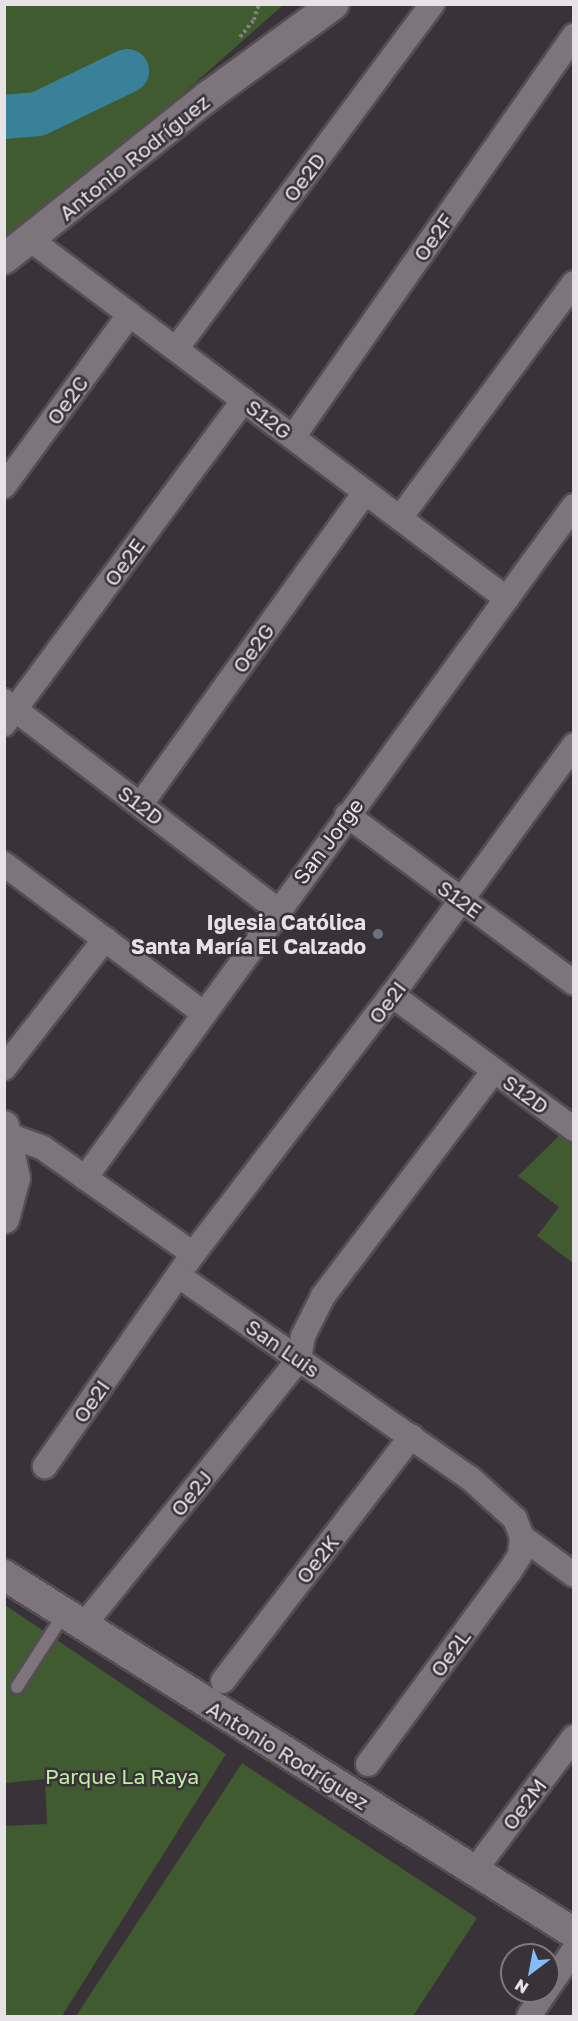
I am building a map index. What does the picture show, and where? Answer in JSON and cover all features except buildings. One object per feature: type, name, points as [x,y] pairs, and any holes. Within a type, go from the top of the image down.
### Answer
[{"type":"street","name":"Antonio Rodríguez","points":[[264,54],[303,4]]},
{"type":"street","name":"Antonio Rodríguez","points":[[4,259],[264,54],[334,4]]},
{"type":"street","name":"Oe2D","points":[[176,349],[432,4]]},
{"type":"street","name":"Oe2F","points":[[293,437],[573,36]]},
{"type":"street","name":"S12G","points":[[31,240],[507,599]]},
{"type":"street","points":[[400,518],[573,283]]},
{"type":"street","name":"Oe2C","points":[[4,486],[130,314]]},
{"type":"street","name":"Oe2E","points":[[8,712],[244,400]]},
{"type":"street","name":"Oe2G","points":[[141,804],[365,492]]},
{"type":"street","name":"San Jorge","points":[[85,1178],[277,910],[573,506]]},
{"type":"street","name":"S12D","points":[[8,712],[141,804],[277,910]]},
{"type":"street","name":"Oe2I","points":[[193,1254],[463,900],[573,745]]},
{"type":"street","name":"S12E","points":[[347,815],[573,983]]},
{"type":"street","points":[[4,864],[203,1013]]},
{"type":"street","points":[[4,1068],[105,939]]},
{"type":"street","name":"S12D","points":[[392,995],[573,1129]]},
{"type":"street","points":[[299,1359],[303,1336],[323,1296],[494,1071]]},
{"type":"street","points":[[6,1131],[43,1148],[193,1254],[179,1276]]},
{"type":"street","points":[[4,1219],[15,1178],[6,1131]]},
{"type":"street","name":"Oe2I","points":[[45,1466],[179,1276]]},
{"type":"street","name":"San Luis","points":[[179,1276],[412,1436],[504,1505],[515,1519],[522,1537],[573,1575]]},
{"type":"street","name":"Oe2J","points":[[74,1620],[299,1359]]},
{"type":"street","name":"Oe2K","points":[[223,1681],[412,1436]]},
{"type":"street","name":"Oe2L","points":[[368,1764],[510,1571],[520,1555],[522,1537]]},
{"type":"street","name":"Antonio Rodríguez","points":[[4,1575],[573,1933]]},
{"type":"street","name":"Oe2M","points":[[475,1870],[573,1737]]},
{"type":"street","points":[[560,1970],[573,1950]]},
{"type":"street","points":[[529,2016],[538,2003]]},
{"type":"lane","points":[[17,1687],[74,1620]]},
{"type":"green space","points":[[5,5],[283,5],[5,251]]},
{"type":"green space","points":[[562,1133],[573,1142],[573,1263],[537,1236],[559,1207],[518,1176]]},
{"type":"green space","name":"Parque La Raya","points":[[5,1605],[226,1754],[62,2016],[5,2016],[4,1826],[47,1824],[45,1779],[5,1783]]},
{"type":"green space","points":[[242,1763],[477,1918],[413,2016],[76,2016]]},
{"type":"waterway","points":[[4,117],[38,114],[127,71]]},
{"type":"place","name":"Iglesia Católica Santa María El Calzado","points":[[378,934]]}]
